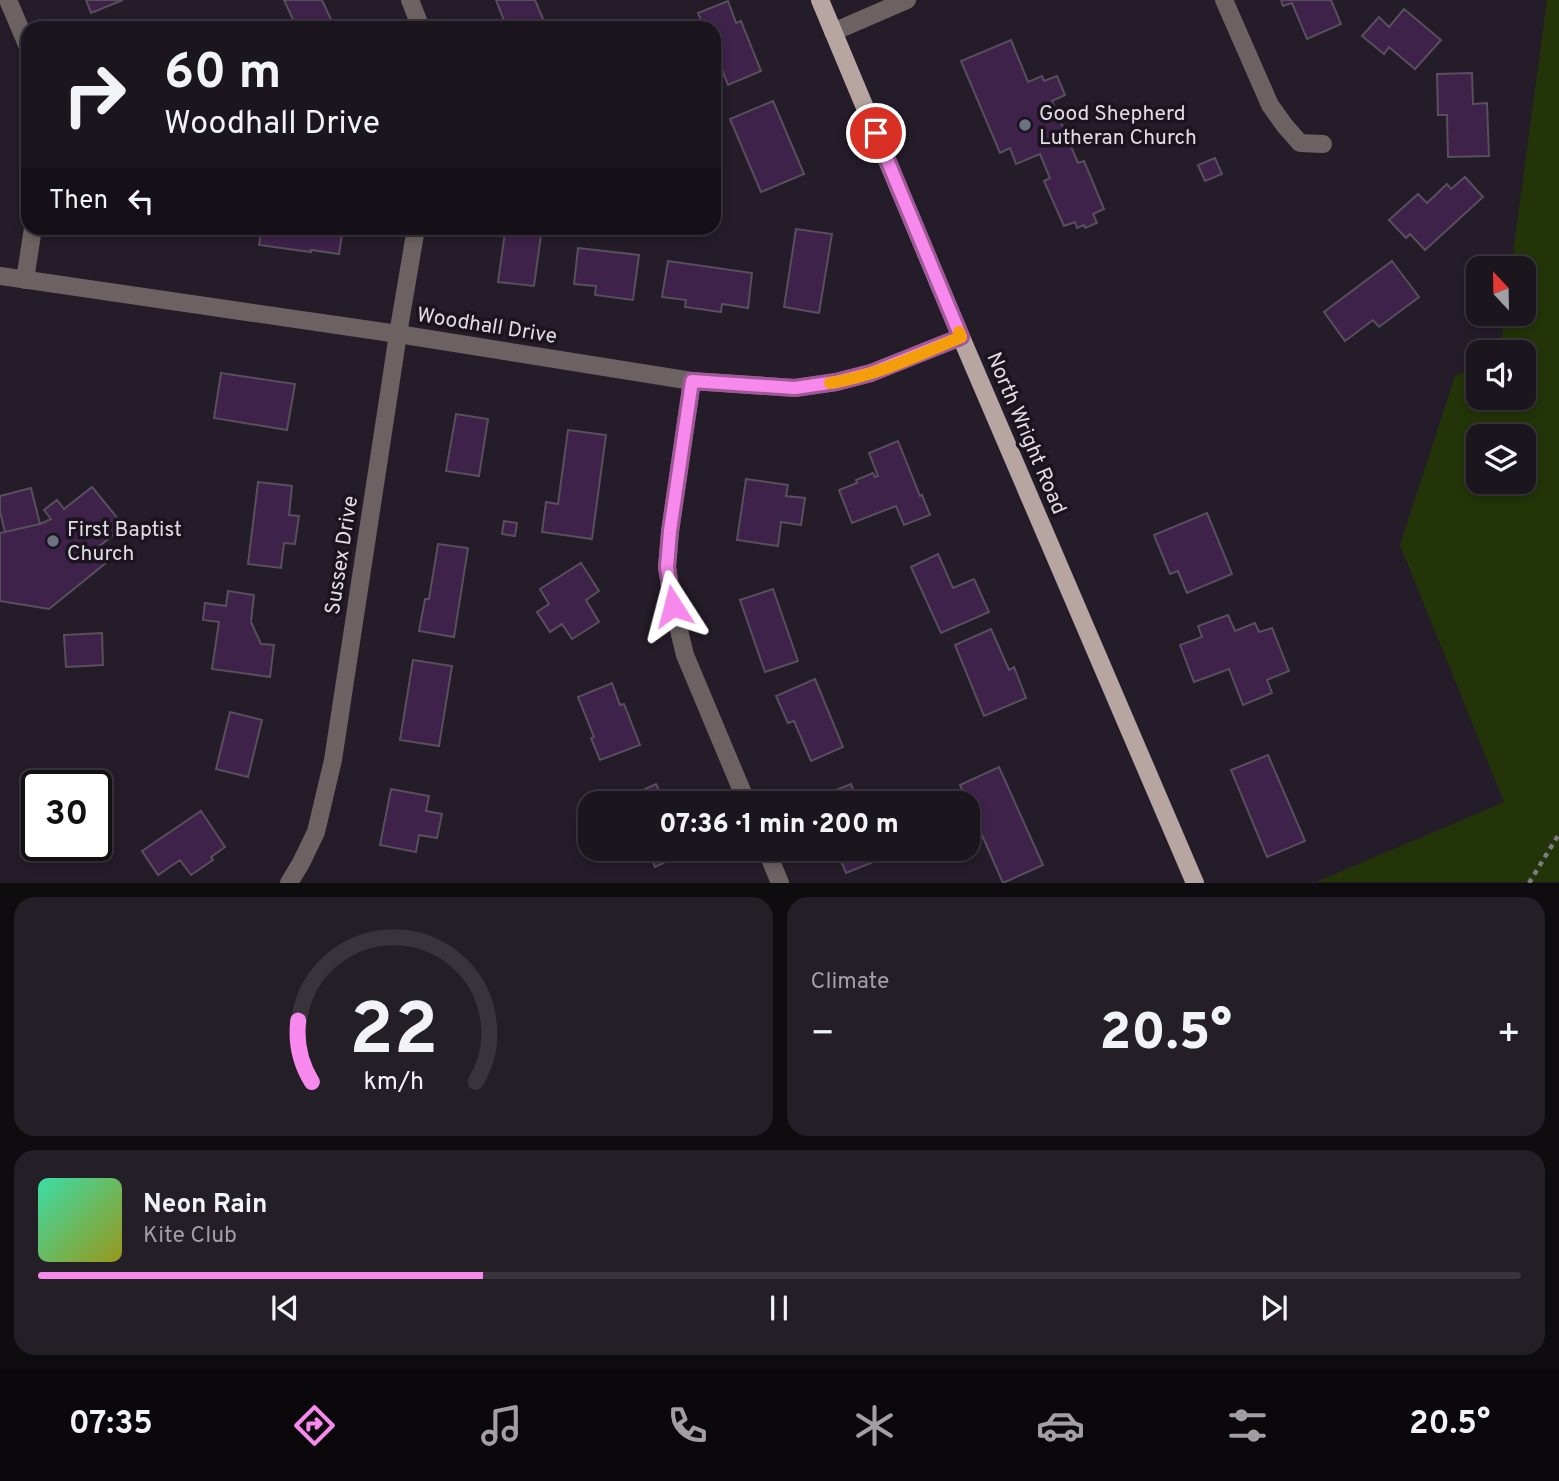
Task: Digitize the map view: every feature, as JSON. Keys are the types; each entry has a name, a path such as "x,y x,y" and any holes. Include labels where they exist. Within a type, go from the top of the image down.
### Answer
{"main road":[{"name":"North Wright Road","path":"820,0 1195,883"}],"street":[{"path":"8,0 21,31"},
{"path":"410,0 418,21"},
{"path":"833,32 907,0"},
{"path":"1224,0 1270,105 1285,127 1300,143 1323,144"},
{"path":"24,280 32,235"},
{"name":"Sussex Drive","path":"289,883 316,832 333,760 415,235"},
{"name":"Woodhall Drive","path":"0,276 398,334 692,381 795,388 871,373 961,337"},
{"path":"692,381 667,567 685,655 742,791"},
{"path":"771,861 780,883"}],"path":[{"path":"1529,883 1559,834"}],"green space":[{"path":"1547,0 1559,0 1559,882 1316,882 1504,802 1400,545 1455,376 1466,371 1466,410 1536,410 1536,340 1502,340 1503,326 1536,326 1536,256 1513,256"}],"building":[{"path":"86,0 123,0 91,13"},
{"path":"284,0 322,0 332,21 294,21"},
{"path":"496,0 535,0 544,21 504,21"},
{"path":"1281,0 1331,0 1341,24 1307,39 1292,3 1283,6"},
{"path":"728,1 736,23 741,21 761,71 728,85 721,67 721,21 701,21 698,13"},
{"path":"1404,9 1441,40 1415,69 1389,47 1384,54 1362,36 1379,17 1389,27"},
{"name":"Good Shepherd Lutheran Church","path":"1011,40 1028,82 1042,76 1044,81 1057,76 1065,95 1052,101 1078,163 1084,161 1104,209 1093,214 1097,223 1085,228 1084,225 1077,228 1075,222 1064,226 1044,181 1050,178 1040,154 1016,164 1010,148 1000,153 961,61"},
{"path":"1472,73 1473,104 1487,103 1489,156 1448,157 1447,115 1438,115 1437,74"},
{"path":"773,101 804,174 761,192 730,119"},
{"path":"1215,158 1222,174 1205,181 1198,165"},
{"path":"1465,177 1483,197 1425,250 1410,234 1406,238 1389,220 1418,194 1427,203 1447,184 1451,189"},
{"path":"796,229 832,234 819,313 784,307"},
{"path":"261,235 342,235 339,254 259,245"},
{"path":"505,235 541,235 534,286 498,282"},
{"path":"578,248 639,255 633,300 595,295 596,286 574,284"},
{"path":"668,261 752,273 748,308 722,304 721,312 685,307 686,300 662,297"},
{"path":"1392,261 1419,297 1379,327 1373,320 1345,341 1324,312"},
{"path":"221,373 295,384 287,430 214,418"},
{"path":"456,414 488,419 479,476 446,471"},
{"path":"568,430 606,435 592,539 542,532 546,502 558,504"},
{"path":"898,441 930,515 904,525 896,506 852,523 839,490 873,473 875,477 878,476 869,453"},
{"path":"746,479 788,485 786,496 805,498 801,525 781,522 778,546 737,540"},
{"path":"258,482 292,486 289,515 299,516 295,544 284,543 281,568 248,564"},
{"name":"First Baptist Church","path":"92,487 124,526 96,549 107,562 49,609 0,601 0,533 51,519 44,510 57,500 64,509"},
{"path":"31,488 40,524 5,532 0,512 0,496"},
{"path":"1207,513 1232,574 1187,593 1178,571 1170,574 1154,535"},
{"path":"504,521 517,523 515,536 502,534"},
{"path":"438,544 468,548 454,637 419,631 425,599 429,599"},
{"path":"938,554 953,588 974,579 989,612 941,633 911,567"},
{"path":"581,563 599,591 586,600 599,622 572,639 562,624 550,632 537,612 549,604 540,589"},
{"path":"773,589 798,661 765,672 740,600"},
{"path":"228,591 254,595 251,622 261,644 274,645 270,677 212,669 219,622 203,620 205,603 226,606"},
{"path":"1228,615 1235,631 1255,623 1259,632 1272,628 1289,671 1267,680 1272,693 1243,705 1229,669 1194,682 1180,645 1202,637 1198,626"},
{"path":"991,629 1009,670 1014,667 1026,698 984,716 955,645"},
{"path":"102,633 103,665 66,667 64,635"},
{"path":"413,660 452,666 439,746 400,740"},
{"path":"815,679 843,747 811,761 794,721 788,723 776,696"},
{"path":"612,683 620,705 624,704 640,745 600,760 578,697"},
{"path":"230,712 262,720 248,777 216,769"},
{"path":"1268,755 1305,841 1267,857 1231,770"},
{"path":"999,767 1043,865 1003,883 980,831 980,791 963,791 960,785"},
{"path":"656,784 659,791 640,791"},
{"path":"851,784 854,791 834,791"},
{"path":"391,789 429,796 426,811 442,814 437,838 419,835 416,852 380,845"},
{"path":"201,811 225,847 211,857 213,860 191,875 180,860 158,875 142,851"},
{"path":"652,861 668,861 655,867"},
{"path":"841,861 876,861 846,873"}],"slow traffic":[{"path":"830,383 871,373 921,354 961,337 959,332"}],"place":[{"name":"Good Shepherd Lutheran Church","path":"1025,125"},
{"name":"First Baptist Church","path":"53,541"}],"route":[{"path":"673,606 667,567 670,531 692,381 795,388 836,382 871,373 961,337 876,133"}]}
